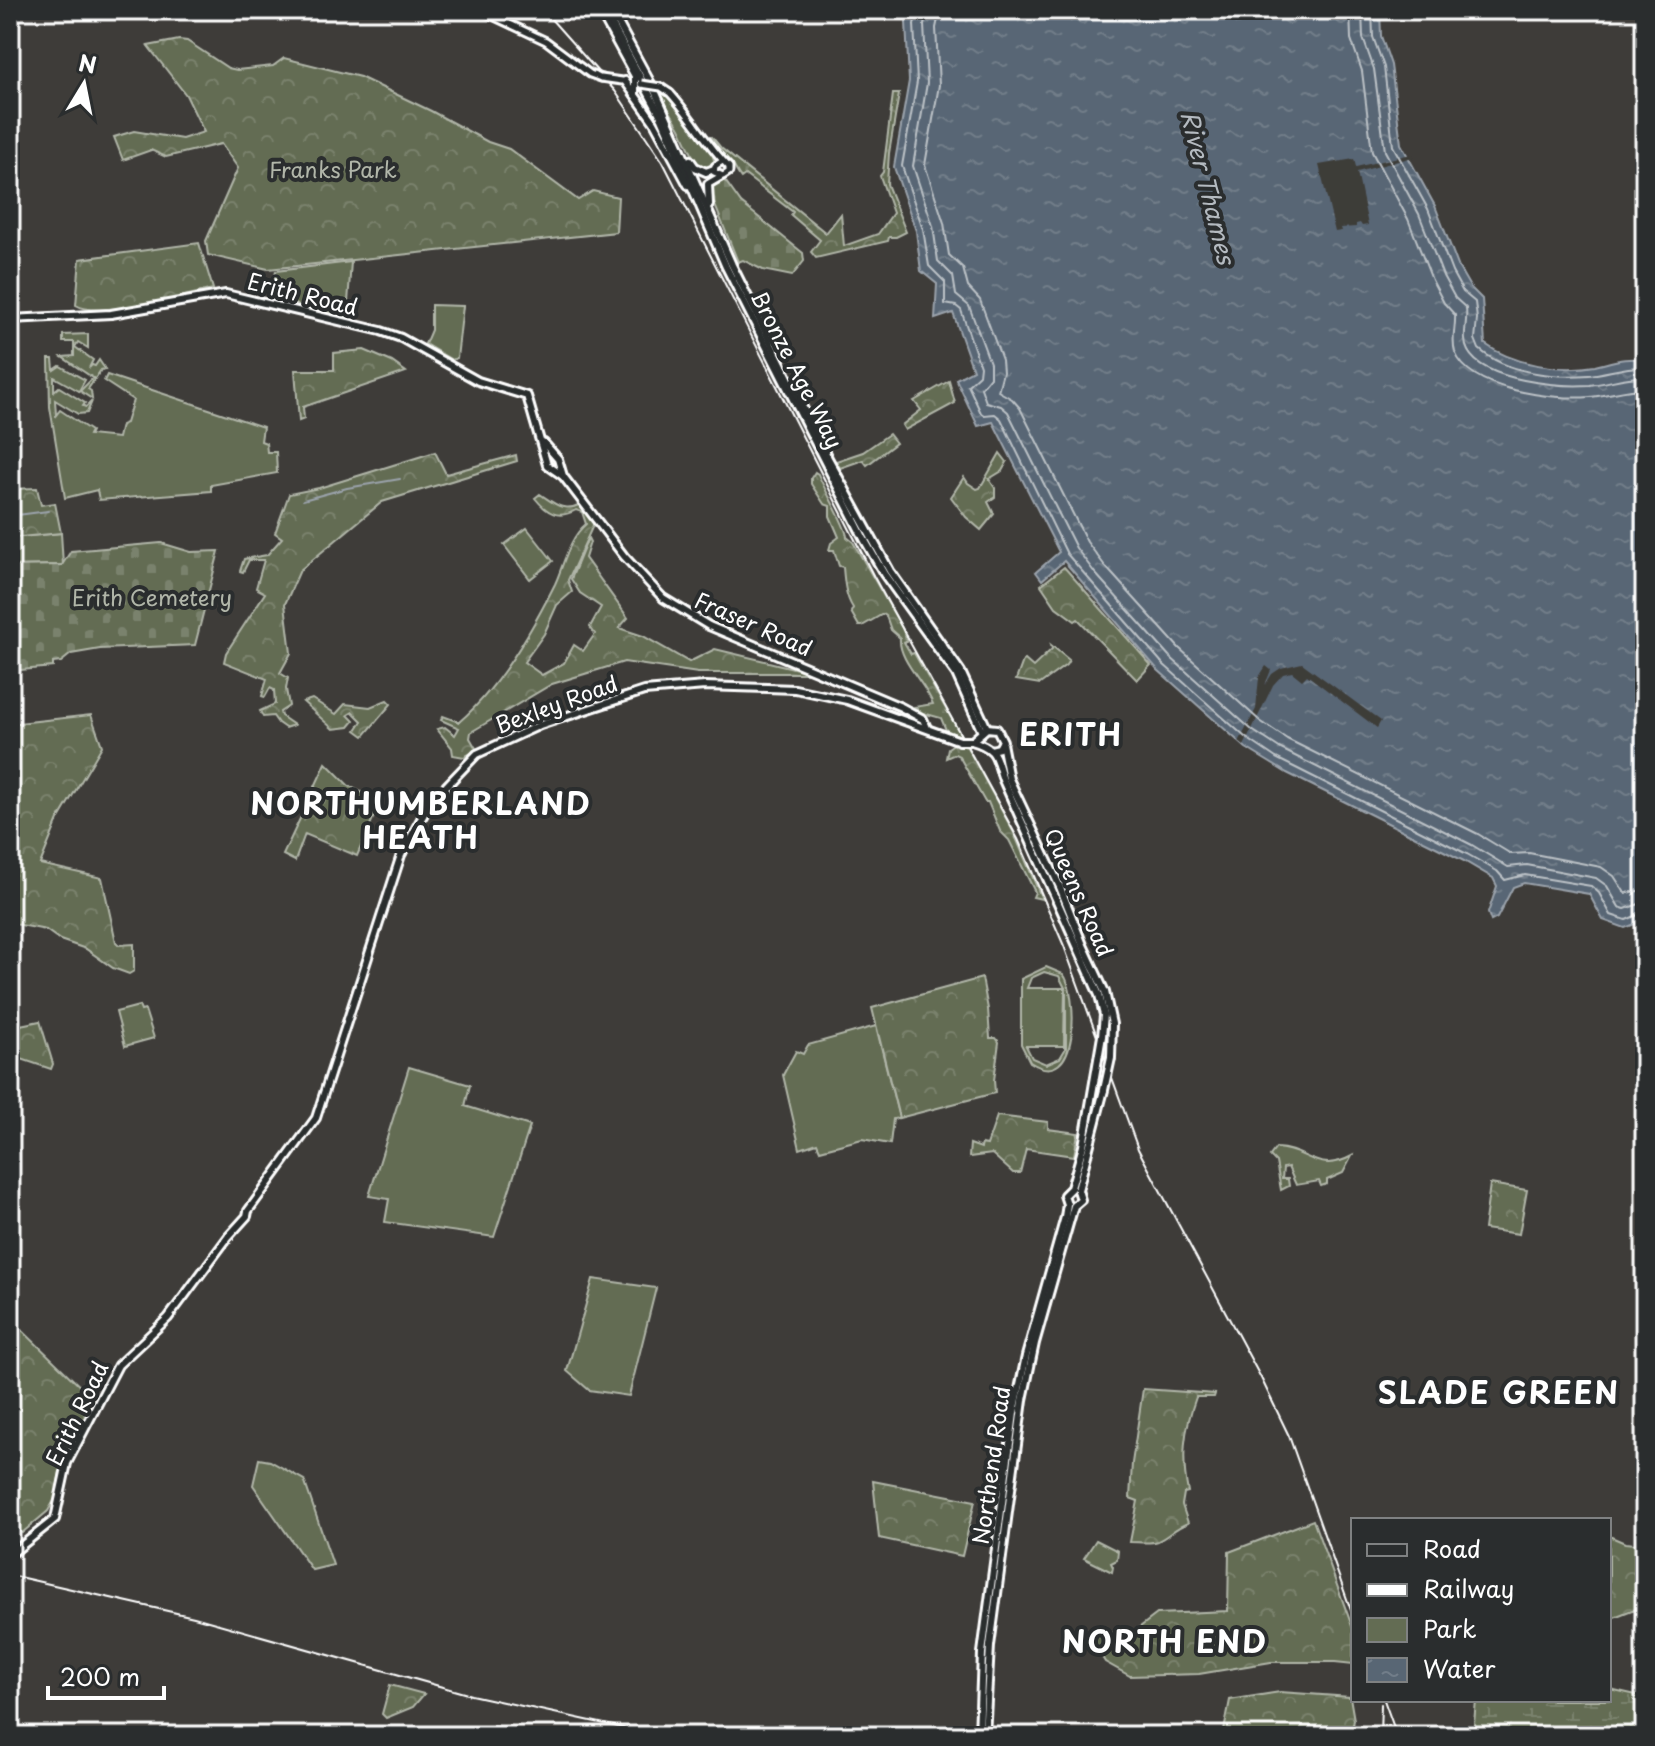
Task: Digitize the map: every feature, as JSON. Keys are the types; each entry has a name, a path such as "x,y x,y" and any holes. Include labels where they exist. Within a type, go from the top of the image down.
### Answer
{"main road":[{"path":"10,14 15,10"},
{"path":"480,10 546,41 590,74 661,87 670,93 698,126 721,162 727,163 729,169 726,175 712,180 707,189 714,224"},
{"path":"601,10 639,83 635,95"},
{"name":"Bronze Age Way","path":"601,10 650,94 726,267 827,461 890,571 958,673 983,735"},
{"name":"Bronze Age Way","path":"611,10 682,147 714,224 827,461"},
{"path":"623,81 632,71"},
{"path":"623,81 654,122 697,198"},
{"path":"682,147 695,167 706,172 721,162"},
{"path":"714,169 720,177"},
{"name":"Erith Road","path":"10,319 125,312 232,294 390,334 478,381 525,395"},
{"name":"Fraser Road","path":"525,395 550,457 558,459 555,465 624,556 663,598 709,626 901,707 923,719 927,728"},
{"name":"Bexley Road","path":"247,1216 316,1118 401,855 430,803 477,754 512,736 585,709 644,691 671,688 756,686 795,689 847,700 960,741 972,741 983,735"},
{"path":"994,727 1001,732 1002,743 991,750 983,735 994,727"},
{"name":"Queens Road","path":"1002,743 1009,779 1105,992 1112,1024 1111,1058 1104,1090 1074,1189"},
{"name":"Queens Road","path":"991,750 999,761 1003,780 1099,995 1104,1015 1074,1189"},
{"name":"Northend Road","path":"979,1736 982,1656 1015,1407 1071,1205 1081,1200 1074,1189 1064,1195 1071,1205 1023,1400 990,1646 985,1736"},
{"name":"Erith Road","path":"10,1555 55,1519 67,1463 118,1365 168,1318 228,1236 247,1216"}],"green space":[{"name":"Franks Park","path":"187,41 228,68 237,70 273,66 284,58 360,77 488,142 509,149 578,200 593,191 618,197 616,232 268,269 208,255 206,241 238,168 221,144 166,157 151,150 123,160 114,137 134,131 182,139 204,132 186,95 148,46"},
{"path":"657,90 669,96 712,154 715,163 711,169 697,165 680,128"},
{"path":"893,94 899,94 887,184 906,232 889,237 888,241 816,258 811,252 820,240 791,215 793,212 745,175 741,178 709,138 712,137 721,148 826,233 841,214 844,246 878,234 893,213 880,176"},
{"path":"721,179 741,203 803,253 804,261 792,276 763,270 743,260 738,262 710,193 712,183"},
{"path":"199,243 213,289 122,308 87,309 76,305 80,259"},
{"path":"351,262 347,316 271,299 276,271"},
{"path":"431,305 463,306 457,358 452,360 425,344 431,330"},
{"path":"88,334 88,348 78,342 75,347 93,360 89,368 99,360 105,369 101,370 88,389 92,399 80,391 93,378 62,357 74,356 74,342 63,342 63,335"},
{"path":"364,350 406,372 303,407 304,419 299,421 295,370 334,370 334,353"},
{"path":"49,359 53,359 54,370 60,366 85,380 79,391 54,377 54,391 59,387 85,403 83,406 86,407 92,401 87,413 78,414 55,400 56,415 60,410 91,431 89,435 118,438 133,400 104,381 107,375 263,427 261,441 266,443 267,452 276,452 277,473 211,485 211,491 99,500 97,490 65,498 50,407"},
{"path":"949,381 955,403 905,430 902,425 921,410 914,401"},
{"path":"889,434 896,443 867,465 863,460 840,468 836,461 863,452"},
{"path":"435,452 446,474 516,455 517,461 382,502 300,570 285,604 291,653 280,673 288,678 289,706 280,712 281,716 294,725 285,728 273,716 263,717 260,711 275,704 274,690 270,688 265,697 262,696 267,679 224,662 226,653 265,593 256,588 264,560 249,560 243,572 240,571 244,559 267,555 282,538 275,533 289,494 319,488"},
{"path":"1000,453 1007,462 1002,471 989,479 995,488 995,497 988,502 994,514 981,530 951,497 964,477 968,483 980,488"},
{"path":"815,472 847,537 853,542 902,628 907,641 904,642 911,654 914,653 962,737 946,730 941,718 914,707 933,704 907,663 900,638 891,630 886,616 883,614 859,626 851,612 853,608 843,567 839,566 834,550 829,550 831,543 839,537 830,516 830,506 824,504 811,484"},
{"path":"37,488 41,505 55,503 61,533 10,538 10,489"},
{"path":"540,494 564,507 581,504 595,521 568,580 572,592 557,605 544,634 524,662 542,675 564,663 574,645 583,651 595,634 590,627 601,607 580,593 571,579 588,538 590,542 585,558 628,618 619,628 643,636 689,662 715,649 814,673 698,673 624,662 552,684 471,732 470,738 477,750 464,757 453,755 452,748 437,729 445,727 455,735 459,728 441,720 443,716 459,722 500,676 536,620 571,544 586,524 582,512 576,510 558,515 548,511 535,498"},
{"path":"527,528 553,561 530,579 504,545"},
{"path":"61,533 63,565 10,566 10,538"},
{"name":"Erith Cemetery","path":"161,543 191,552 219,551 195,645 100,649 71,654 61,662 53,663 53,667 10,671 10,566 62,565 71,551"},
{"path":"1064,567 1151,665 1137,680 1078,619 1075,621 1056,607 1041,585"},
{"path":"1051,645 1069,660 1066,665 1040,684 1016,680 1023,661 1033,667 1052,649"},
{"path":"312,699 336,714 345,704 370,707 387,700 391,704 364,736 356,730 362,721 353,712 348,715 354,721 349,727 333,729 303,702"},
{"path":"91,715 102,746 58,820 40,864 102,878 116,942 119,945 134,944 134,971 129,974 46,930 10,923 10,724"},
{"path":"955,743 967,747 1014,833 1042,899 1033,897 1035,892 1009,840 1000,831 988,802 985,802 959,756 955,754 946,758 948,748"},
{"path":"326,763 349,786 380,802 357,856 305,834 295,861 283,855"},
{"path":"1046,967 1063,974 1068,984 1073,1018 1071,1037 1067,1053 1059,1065 1047,1068 1030,1062 1021,1044 1021,979","holes":["1044,972 1059,976 1065,988 1027,988 1031,978","1066,990 1066,1048 1060,1058 1046,1064 1032,1058 1026,1046 1064,1046"]},
{"path":"982,978 990,1038 996,1038 999,1042 995,1093 899,1118 872,1008"},
{"path":"139,1006 141,1011 145,1010 154,1038 125,1046 116,1012"},
{"path":"40,1021 53,1064 51,1069 21,1059 10,1047 10,1027"},
{"path":"876,1026 899,1118 893,1119 890,1144 862,1139 820,1150 817,1143 800,1149 783,1075 796,1051 803,1054 808,1045"},
{"path":"409,1067 470,1085 465,1106 530,1126 494,1237 385,1222 389,1199 369,1196"},
{"path":"997,1116 1048,1122 1048,1129 1078,1133 1074,1156 1026,1149 1020,1173 1013,1173 992,1154 969,1157 970,1144 981,1148 982,1144 987,1145"},
{"path":"1276,1148 1330,1163 1352,1156 1343,1173 1321,1186 1319,1181 1296,1185 1288,1167 1283,1168 1282,1179 1288,1179 1289,1186 1281,1190 1276,1162 1270,1156"},
{"path":"1490,1184 1527,1190 1519,1234 1484,1229"},
{"path":"593,1279 656,1288 629,1396 589,1390 567,1371"},
{"path":"10,1323 22,1330 93,1399 61,1466 55,1499 48,1511 22,1533 17,1529 10,1533"},
{"path":"1143,1389 1215,1394 1214,1397 1196,1397 1189,1421 1184,1455 1188,1492 1184,1493 1182,1505 1188,1523 1158,1541 1148,1543 1130,1542 1138,1501 1130,1498 1132,1463"},
{"path":"259,1459 270,1461 304,1480 333,1565 312,1570 253,1485"},
{"path":"873,1481 975,1501 962,1556 879,1538"},
{"path":"1313,1520 1351,1624 1351,1664 1271,1662 1199,1674 1130,1676 1105,1662 1091,1639 1094,1635 1136,1630 1157,1614 1228,1611 1229,1552"},
{"path":"1611,1537 1625,1543 1645,1545 1645,1610 1632,1610 1611,1618"},
{"path":"1096,1540 1118,1551 1117,1560 1111,1563 1112,1572 1084,1558"},
{"path":"390,1685 424,1694 413,1707 386,1718 382,1714"},
{"path":"1611,1689 1645,1697 1645,1736 1473,1736 1476,1702 1611,1702"},
{"path":"1280,1692 1350,1697 1354,1720 1351,1736 1223,1736 1230,1700"}],"water":[{"name":"River Thames","path":"911,10 1380,10 1381,36 1391,65 1401,144 1435,206 1459,268 1470,287 1482,299 1485,344 1524,362 1553,367 1582,368 1626,359 1645,360 1645,920 1625,928 1603,920 1589,894 1524,883 1513,887 1497,918 1491,921 1488,913 1497,886 1493,878 1287,773 1246,748 1158,670 1064,561 1042,580 1036,572 1059,552 993,422 978,426 956,379 973,370 953,313 935,319 937,284 921,271 916,231 894,167 909,81 906,22"}],"pier":[{"path":"1411,154 1413,157 1357,172 1368,225 1362,226 1360,223 1356,227 1340,228 1341,231 1335,232 1319,165 1354,159 1356,167"},
{"path":"1302,663 1381,721 1377,728 1307,675 1302,680 1292,672 1283,674 1273,685 1244,746 1239,742 1256,709 1259,677 1266,666 1271,670 1265,685 1272,674 1281,668"}],"waterway":[{"path":"303,500 347,488 400,479"},
{"path":"10,516 48,511"}],"railway":[{"path":"543,10 615,91 663,162 874,577 1018,839 1064,946 1138,1149 1289,1436 1351,1610"},
{"path":"10,1575 194,1617 471,1695 660,1736"},
{"path":"1385,1702 1397,1736"},
{"path":"1380,1736 1381,1704"}],"district":[{"name":"ERITH","path":"1071,733"},
{"name":"NORTHUMBERLAND HEATH","path":"421,819"},
{"name":"SLADE GREEN","path":"1499,1391"},
{"name":"NORTH END","path":"1165,1640"}]}
